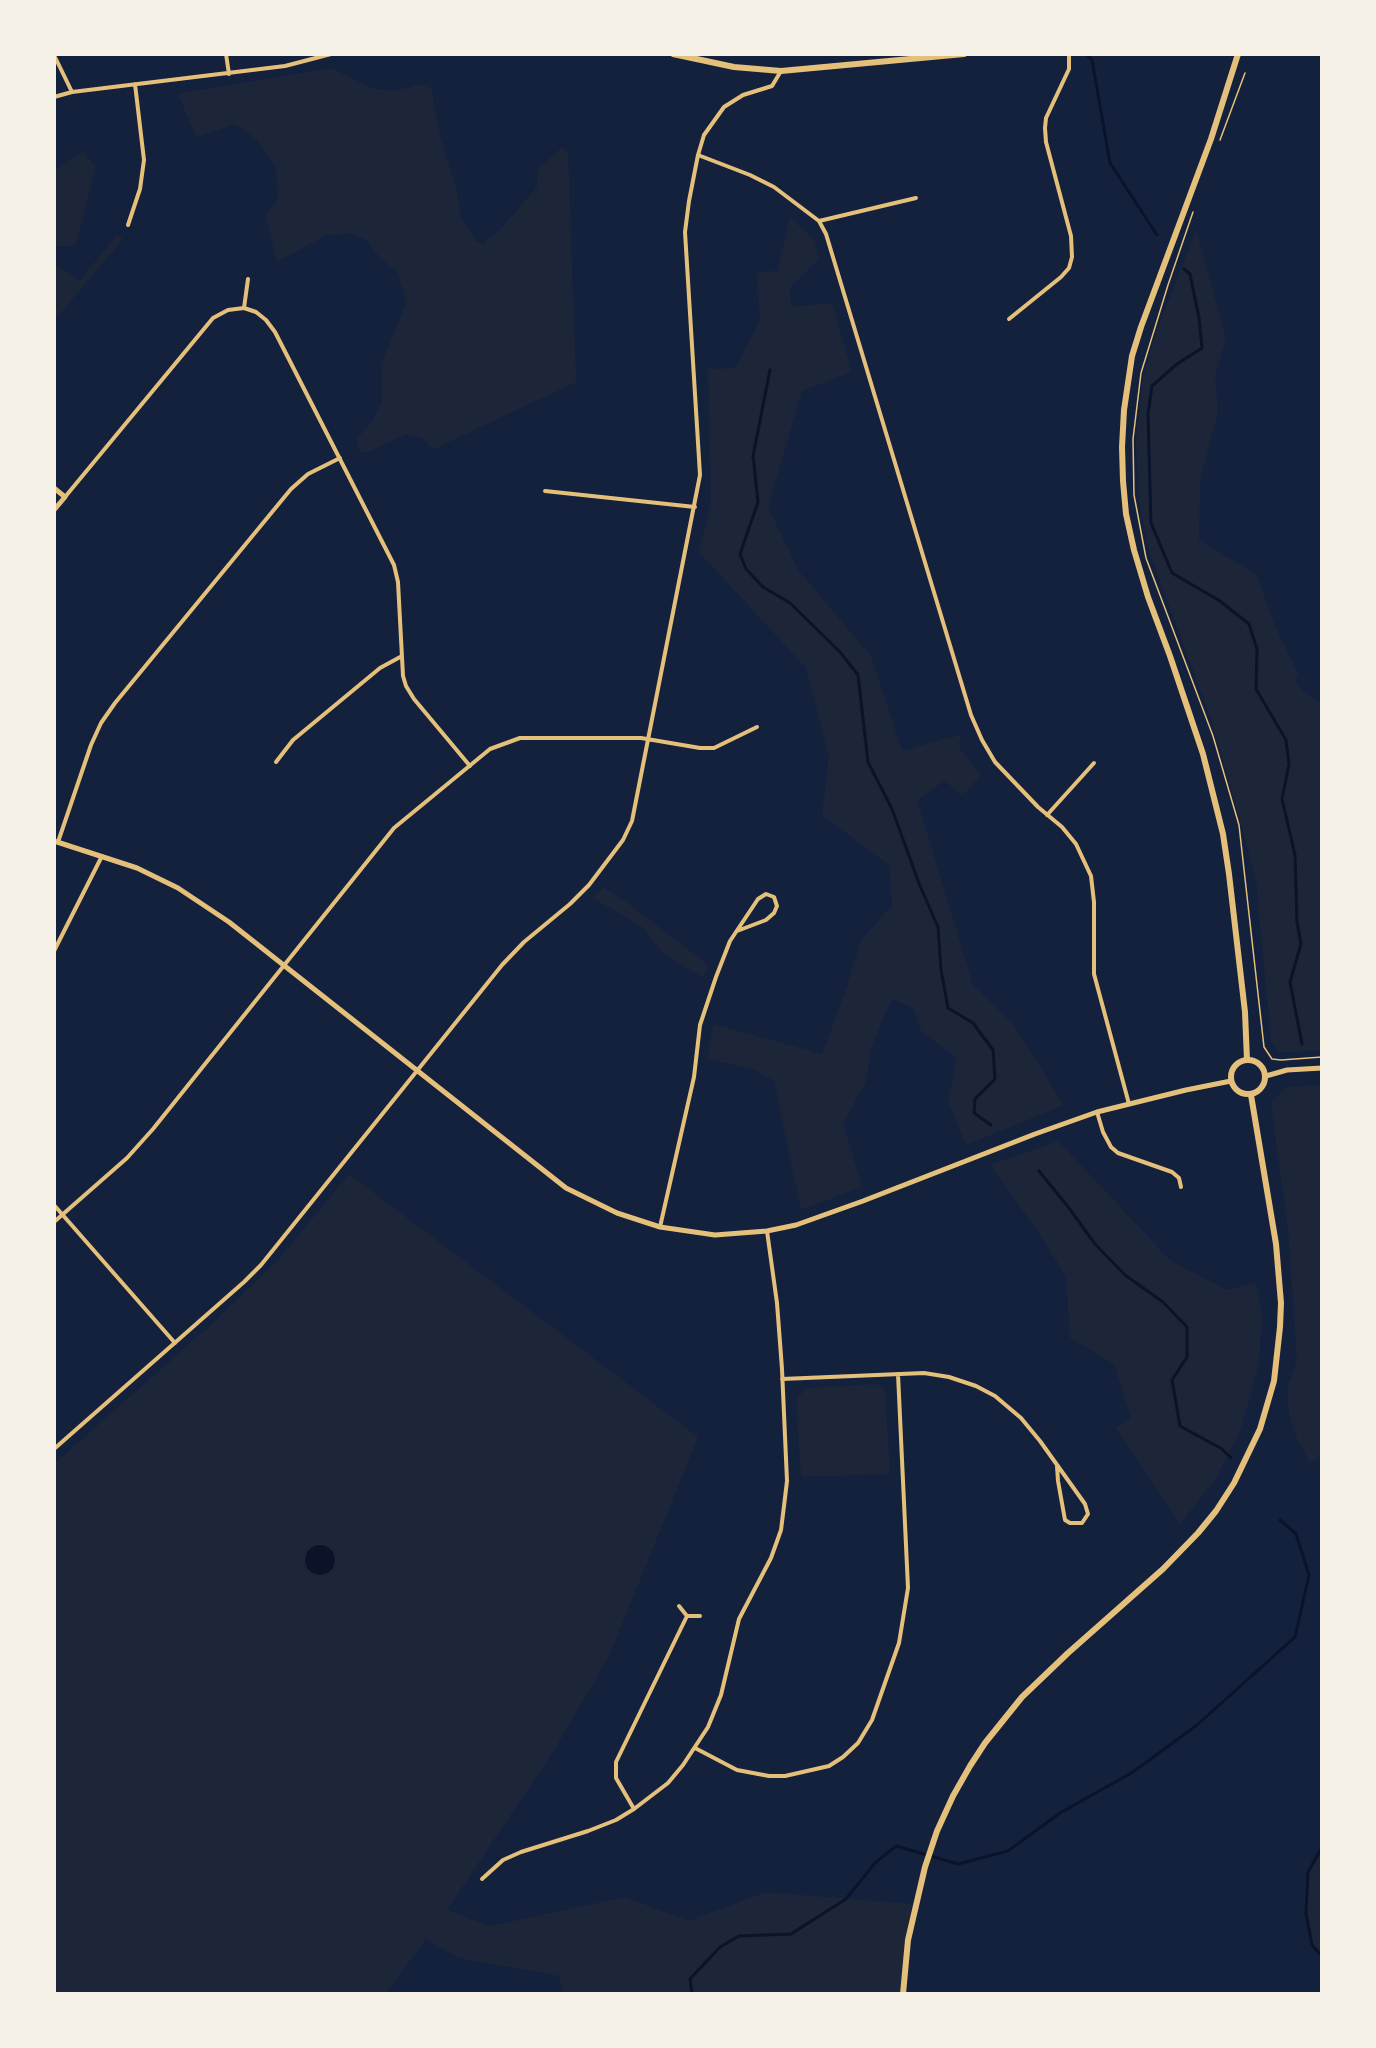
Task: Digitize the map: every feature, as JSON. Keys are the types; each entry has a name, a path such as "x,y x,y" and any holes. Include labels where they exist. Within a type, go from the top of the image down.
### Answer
{"main road":[{"path":"674,54 734,67 781,71 964,54"},
{"path":"1238,54 1211,139 1132,356 1124,410 1122,481 1134,550 1203,754 1222,834 1229,874 1245,1012 1247,1060"},
{"path":"1247,1060 1259,1064 1266,1076 1262,1088 1251,1095 1240,1093 1231,1081 1236,1065 1247,1060"},
{"path":"903,1994 908,1940 925,1867 937,1831 970,1766 1022,1697 1163,1569 1198,1533 1234,1483 1260,1429 1274,1381 1281,1303 1276,1244 1251,1095"}],"street":[{"path":"226,54 229,74"},
{"path":"54,97 72,92 285,66 331,54"},
{"path":"1009,319 1060,277 1069,268 1072,257 1071,236 1046,142 1045,128 1046,118 1069,69 1069,54"},
{"path":"54,55 72,92"},
{"path":"54,1449 244,1282 274,1250 502,965 524,942 570,904 623,840 632,821 700,475 685,232 698,155 704,135 724,107 742,95 772,86 781,71"},
{"path":"128,225 140,189 144,160 135,84"},
{"path":"698,155 762,180 819,222 826,234 971,715 995,762 1047,815 1062,827 1076,844 1091,876 1094,902 1094,974 1129,1104"},
{"path":"819,222 916,198"},
{"path":"244,308 248,279"},
{"path":"54,510 213,318 228,310 244,308 261,316 274,332 396,572 403,676 414,699 470,765"},
{"path":"340,458 308,474 291,489 115,704 101,723 91,745 56,842 158,876 178,888 229,922 285,965 566,1188 617,1213 660,1227 714,1235 767,1231 796,1225 1035,1134 1097,1113 1231,1081"},
{"path":"54,488 65,497"},
{"path":"545,491 695,507"},
{"path":"276,762 293,740 380,668 402,656"},
{"path":"54,1222 127,1158 153,1129 394,828 490,749 519,738 648,738 700,748 714,748 757,728"},
{"path":"1047,815 1094,763"},
{"path":"54,951 102,856"},
{"path":"660,1227 694,1077 700,1026 730,941 759,899 766,894 774,897 777,906 774,913 766,920 737,931"},
{"path":"1266,1076 1287,1070 1322,1068"},
{"path":"1097,1113 1111,1147 1118,1153 1172,1172 1179,1178 1181,1187"},
{"path":"54,1204 175,1343"},
{"path":"482,1879 503,1860 520,1852 588,1831 616,1820 634,1809 668,1783 708,1727 721,1695 739,1619 771,1558 781,1530 787,1480 777,1303 767,1231"},
{"path":"782,1380 924,1373 949,1377 976,1386 995,1396 1021,1418 1057,1466 1085,1504 1088,1514 1082,1523 1070,1523 1065,1520 1057,1466"},
{"path":"695,1748 737,1770 768,1776 784,1776 829,1766 858,1743 872,1720 899,1643 908,1588 898,1374"},
{"path":"679,1606 687,1616"},
{"path":"634,1809 616,1778 615,1762 687,1616"},
{"path":"687,1616 700,1616"}],"path":[{"path":"1220,140 1245,73"},
{"path":"1195,207 1141,373 1133,439 1134,495 1146,558 1213,736 1239,825 1264,1047 1272,1059 1322,1057"}],"shaded area":[{"path":"331,68 369,87 390,91 418,84 431,88 440,135 457,192 462,220 476,241 483,244 503,226 537,187 538,170 562,147 568,152 576,382 434,449 422,438 406,434 371,451 362,453 358,449 358,437 372,422 382,401 382,362 406,304 397,272 380,258 366,240 350,233 325,236 277,262 266,216 278,199 276,168 257,140 235,124 196,137 178,94"},
{"path":"83,152 96,167 75,246 54,246 54,171"},
{"path":"790,217 814,240 819,259 790,288 791,307 832,303 852,372 802,391 768,507 799,571 871,656 902,751 962,734 960,749 981,775 963,795 944,781 917,800 973,985 1014,1025 1064,1105 966,1145 948,1101 957,1058 921,1031 914,1009 893,999 871,1049 866,1081 843,1124 862,1187 801,1210 774,1081 753,1069 708,1059 713,1024 822,1054 862,938 892,906 889,865 822,815 829,757 806,668 699,552 711,501 708,369 735,368 760,320 757,272 777,271"},
{"path":"1196,230 1226,338 1215,376 1218,412 1200,480 1199,540 1257,575 1275,626 1298,673 1295,682 1306,694 1322,704 1322,1051 1279,1052 1271,1040 1256,880 1211,719 1150,554 1139,503 1136,439 1143,376 1157,330"},
{"path":"117,235 123,239 54,321 54,264 80,280"},
{"path":"603,887 629,904 708,965 703,978 662,952 642,927 593,898"},
{"path":"1322,1085 1322,1455 1310,1463 1297,1439 1289,1413 1287,1388 1297,1360 1288,1230 1271,1103 1287,1087"},
{"path":"1058,1141 1171,1261 1228,1290 1256,1282 1262,1315 1259,1363 1241,1429 1216,1478 1180,1524 1116,1428 1131,1418 1114,1364 1070,1338 1066,1276 990,1165"},
{"path":"349,1174 698,1437 610,1654 556,1747 447,1910 490,1926 625,1897 689,1921 765,1892 912,1904 904,1955 903,1994 564,1994 559,1976 458,1958 426,1939 385,1994 54,1994 54,1464 214,1322 278,1260"},
{"path":"877,1384 885,1389 890,1474 801,1477 796,1399 807,1388"},
{"path":"320,1545 331,1549 335,1560 331,1571 320,1575 309,1571 305,1560 309,1549"},
{"path":"1322,1847 1322,1956 1312,1945 1306,1913 1308,1872"}],"waterway":[{"path":"1086,54 1092,60 1110,163 1157,235"},
{"path":"1184,269 1190,274 1199,318 1202,348 1177,364 1152,386 1148,414 1151,523 1172,573 1220,601 1249,624 1257,649 1256,689 1286,740 1289,764 1282,799 1295,855 1297,922 1301,944 1290,982 1302,1044"},
{"path":"770,370 753,456 758,502 740,554 746,569 763,587 790,603 840,652 858,675 868,762 892,809 920,886 938,927 941,970 948,1008 973,1023 993,1050 995,1079 975,1099 974,1113 991,1125"},
{"path":"1039,1171 1095,1244 1125,1275 1163,1302 1187,1327 1187,1357 1172,1380 1180,1426 1222,1449 1231,1458"},
{"path":"692,1994 690,1979 720,1947 739,1936 791,1934 846,1899 875,1863 896,1846 958,1864 1008,1851 1060,1813 1133,1772 1197,1725 1295,1637 1309,1575 1296,1534 1280,1520"},
{"path":"1322,1847 1308,1872 1306,1913 1312,1945 1322,1956"}]}
